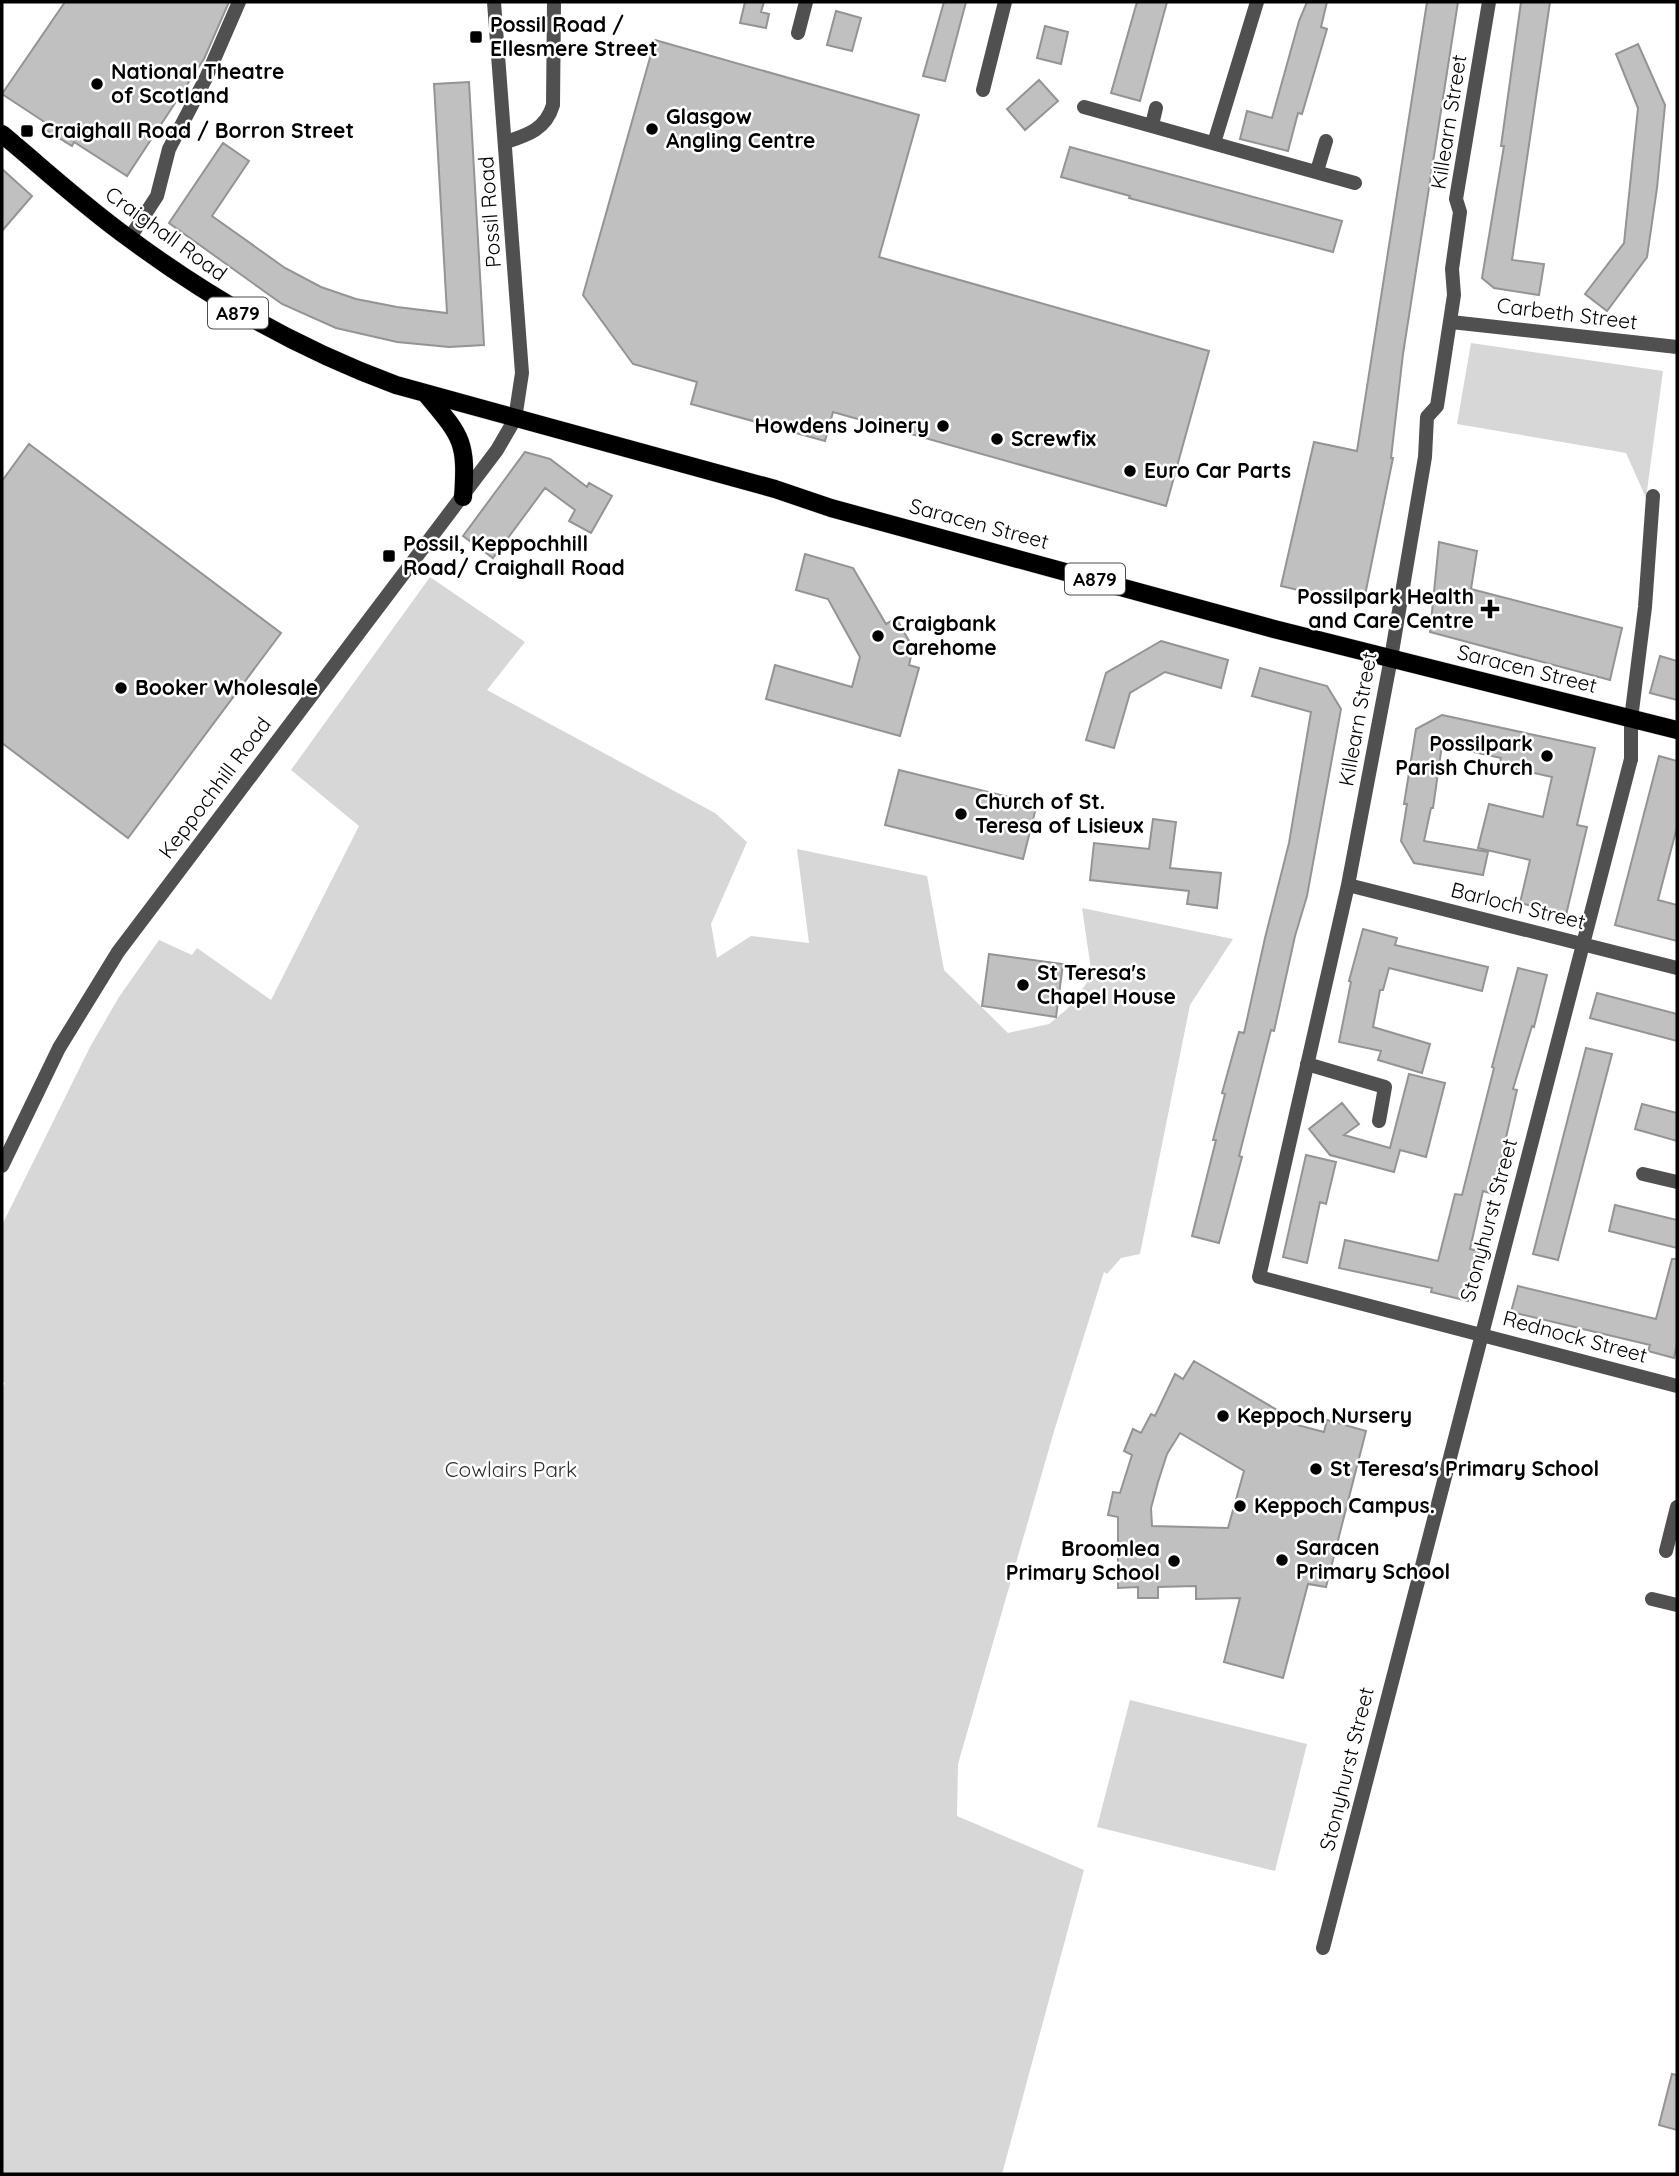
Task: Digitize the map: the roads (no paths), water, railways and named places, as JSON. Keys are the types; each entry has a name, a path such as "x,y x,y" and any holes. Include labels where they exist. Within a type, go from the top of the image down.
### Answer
{"main road":[{"name":"Craighall Road","path":"2,134 129,239 238,313 370,376 515,419"},
{"path":"426,394 461,442 465,464 463,497"},
{"name":"Saracen Street","path":"515,419 775,489 831,508 1391,658 1677,730"}],"street":[{"path":"129,239 157,196 169,149 206,78 239,2"},
{"name":"Possil Road","path":"494,2 522,373 515,419"},
{"path":"506,142 536,131 551,114 554,105 554,2"},
{"path":"798,33 806,2"},
{"path":"983,90 1005,2"},
{"path":"1214,143 1257,2"},
{"name":"Killearn Street","path":"1259,1276 1348,885 1391,658 1425,457 1427,417 1437,406 1454,295 1452,269 1460,212 1456,199 1489,2"},
{"path":"1084,107 1355,183"},
{"path":"1152,125 1156,108"},
{"path":"1317,171 1326,141"},
{"name":"Carbeth Street","path":"1451,322 1677,347"},
{"name":"Keppochhill Road","path":"2,1166 59,1048 118,952 401,574 463,497 497,450 515,419"},
{"name":"Stonyhurst Street","path":"1323,1948 1631,759 1631,719 1645,607 1653,496"},
{"name":"Barloch Street","path":"1348,885 1677,968"},
{"path":"1307,1064 1385,1087 1379,1121"},
{"path":"1643,1174 1677,1182"},
{"name":"Rednock Street","path":"1259,1276 1677,1386"},
{"path":"1666,1551 1677,1507"},
{"path":"1653,1599 1677,1605"}],"place":[{"name":"Possil Road / Ellesmere Street","path":"476,37"},
{"name":"National Theatre of Scotland","path":"97,84"},
{"name":"Glasgow Angling Centre","path":"652,129"},
{"name":"Craighall Road / Borron Street","path":"27,131"},
{"name":"Howdens Joinery","path":"943,426"},
{"name":"Screwfix","path":"997,439"},
{"name":"Euro Car Parts","path":"1130,471"},
{"name":"Possil, Keppochhill Road/ Craighall Road","path":"389,556"},
{"name":"Possilpark Health and Care Centre","path":"1490,609"},
{"name":"Craigbank Carehome","path":"878,636"},
{"name":"Booker Wholesale","path":"121,688"},
{"name":"Possilpark Parish Church","path":"1547,756"},
{"name":"Church of St. Teresa of Lisieux","path":"961,814"},
{"name":"St Teresa's Chapel House","path":"1023,985"},
{"name":"Keppoch Nursery","path":"1223,1416"},
{"name":"St Teresa's Primary School","path":"1316,1469"},
{"name":"Keppoch Campus.","path":"1240,1506"},
{"name":"Saracen Primary School","path":"1282,1560"},
{"name":"Broomlea Primary School","path":"1174,1561"}],"park label":[{"name":"Cowlairs Park","path":"511,1470"}]}
